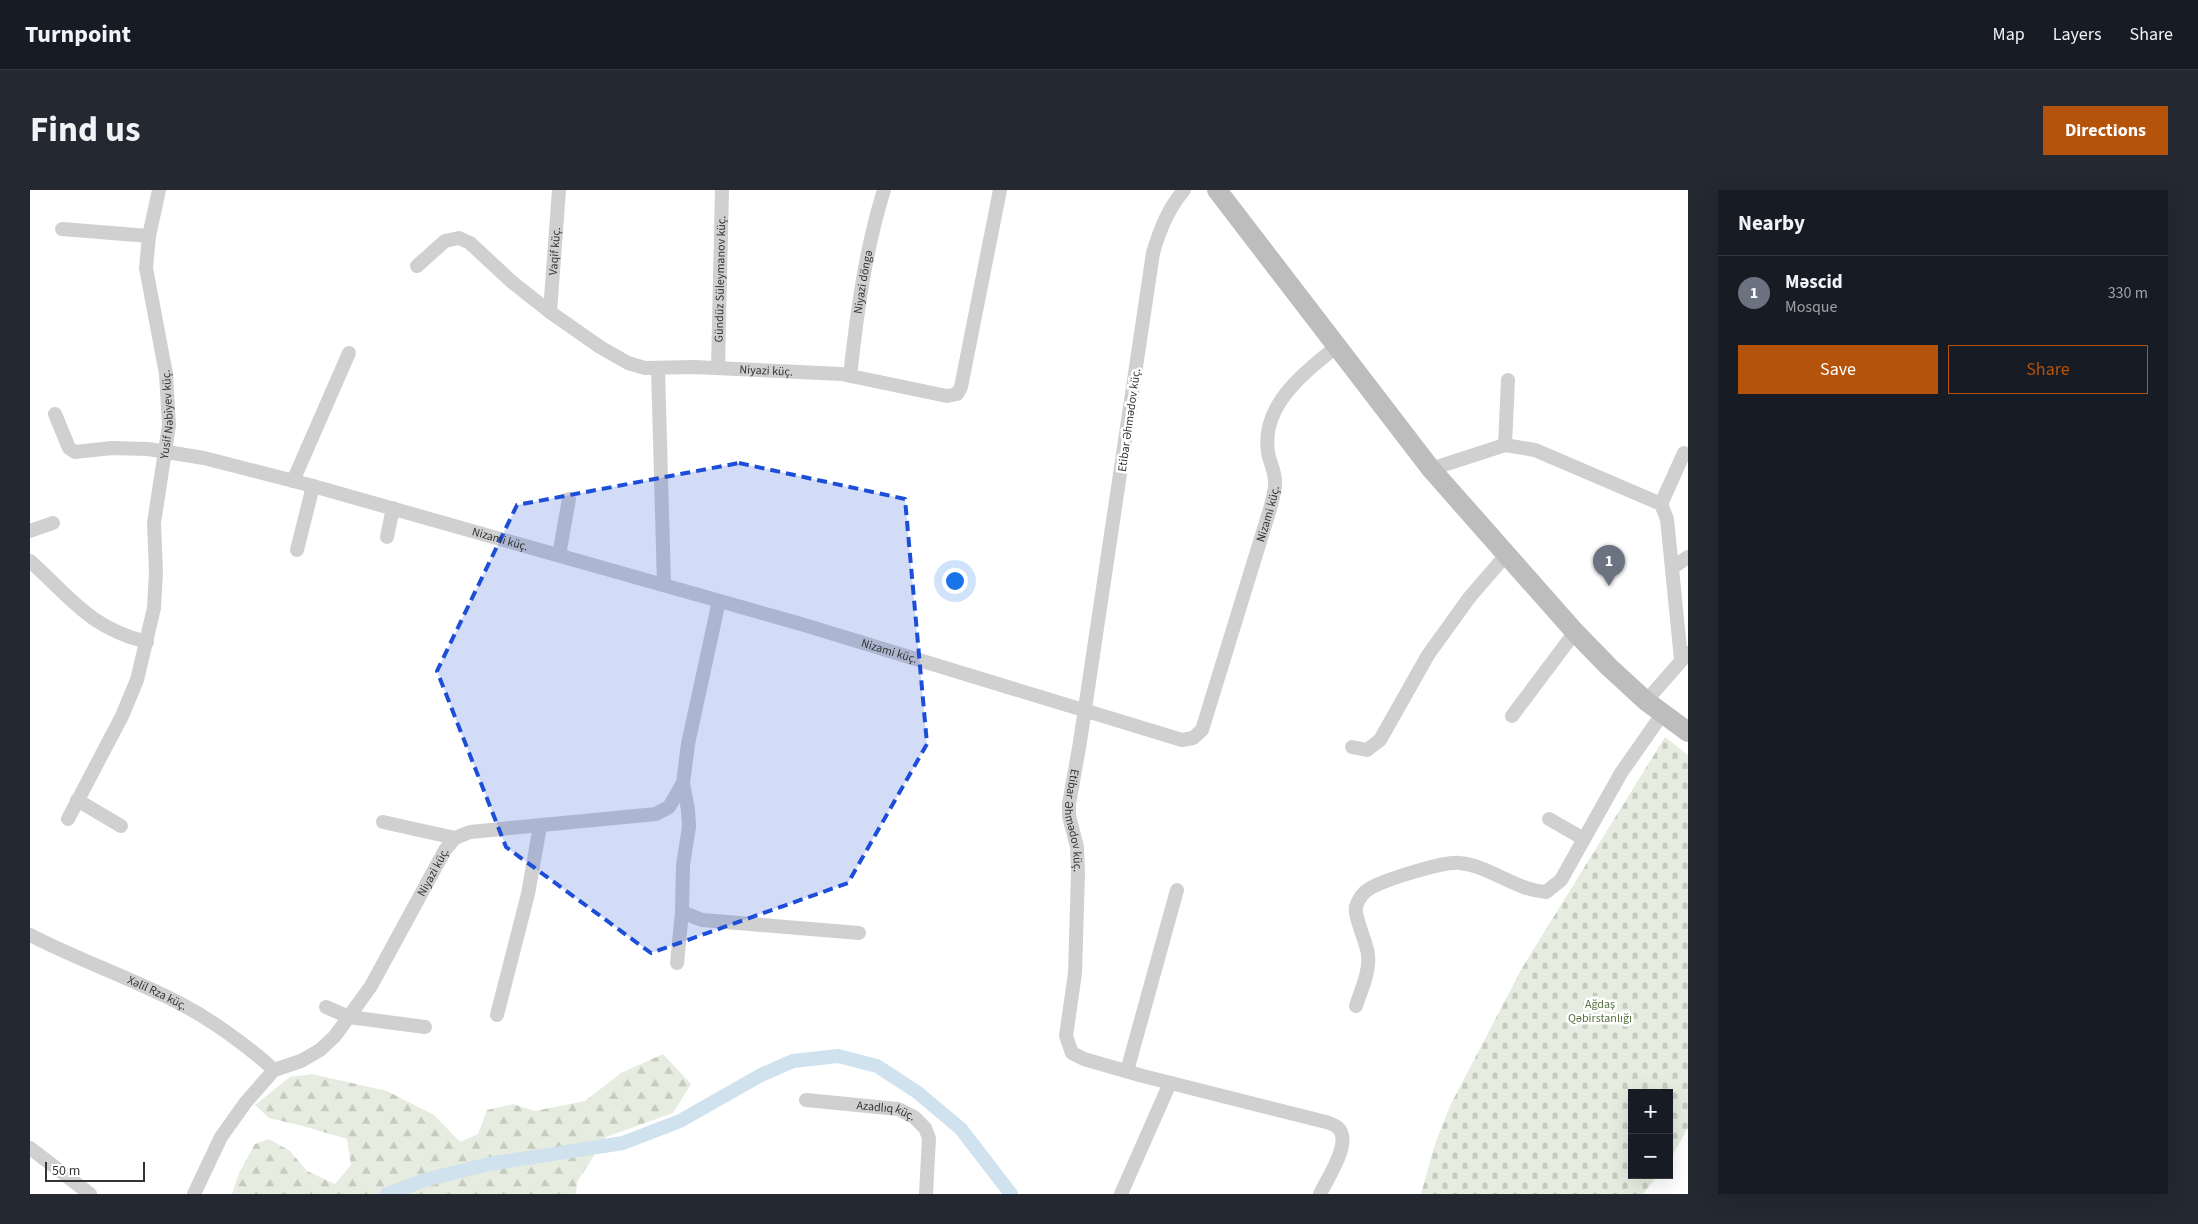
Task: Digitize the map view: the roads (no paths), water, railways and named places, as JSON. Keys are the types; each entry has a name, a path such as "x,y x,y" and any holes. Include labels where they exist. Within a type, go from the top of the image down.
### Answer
{"street":[{"name":"Yusif Nəbiyev küç.","path":"68,819 122,716 137,680 154,608 156,572 154,523 169,426 166,374 146,268 149,236 158,190"},
{"name":"Vaqif küç.","path":"550,312 559,190"},
{"name":"Gündüz Süleymanov küç.","path":"718,368 722,190"},
{"name":"Niyazi döngə","path":"850,376 861,284 872,227 884,190"},
{"name":"Niyazi küç.","path":"418,266 445,241 459,238 470,243 512,282 550,312 600,347 628,363 644,368 718,368 850,376 947,396 958,394 962,387 1000,190"},
{"name":"Etibar Əhmədov küç.","path":"1184,190 1172,205 1153,253 1069,804 1077,847 1078,873 1075,973 1066,1036 1072,1052 1084,1058 1170,1083 1336,1126 1341,1132 1343,1140 1340,1155 1320,1194"},
{"path":"1217,190 1431,469 1609,668 1646,701 1688,732"},
{"path":"62,229 149,236"},
{"name":"Nizami küç.","path":"55,414 69,448 75,452 112,448 148,448 204,458 313,486 719,601 1182,740 1193,738 1202,730 1275,490 1275,476 1268,453 1267,435 1272,419 1284,395 1307,370 1336,347"},
{"path":"293,481 349,353"},
{"path":"658,368 664,585"},
{"path":"1505,445 1508,380"},
{"path":"1431,469 1505,445 1535,450 1661,504 1667,519 1685,656 1646,701"},
{"path":"1661,504 1684,453"},
{"path":"297,550 313,486"},
{"path":"559,555 569,499"},
{"path":"387,537 393,508"},
{"path":"30,531 54,523"},
{"path":"1352,747 1367,750 1380,740 1428,655 1469,598 1506,555"},
{"path":"1672,568 1688,557"},
{"path":"30,561 59,590 94,620 123,636 147,642"},
{"name":"Niyazi küç.","path":"274,1070 301,1061 320,1050 336,1036 371,986 445,850 456,838 470,832 656,814 669,807 683,783 688,744 719,601"},
{"path":"1512,716 1575,632"},
{"path":"1356,1006 1368,968 1368,956 1356,910 1359,899 1367,890 1379,884 1447,863 1459,863 1475,866 1535,891 1546,892 1561,880 1620,773 1663,713"},
{"path":"677,963 682,912 683,865 689,827 683,783"},
{"path":"77,800 121,826"},
{"path":"1549,819 1584,839"},
{"path":"384,822 456,838"},
{"path":"497,1016 528,894 540,826"},
{"path":"1127,1071 1177,890"},
{"path":"682,912 702,920 858,933"},
{"name":"Xəlil Rza küç.","path":"30,935 65,953 186,1007 257,1054 274,1070"},
{"path":"326,1007 348,1017 425,1027"},
{"path":"194,1194 220,1137 246,1102 274,1070"},
{"path":"1121,1194 1170,1083"},
{"name":"Azadlıq küç.","path":"806,1100 898,1109 914,1117 925,1128 929,1138 926,1194"},
{"path":"30,1148 90,1194"}],"waterway":[{"path":"387,1194 425,1180 489,1164 623,1143 680,1121 761,1075 793,1061 838,1056 877,1066 917,1092 961,1129 1011,1194"}],"place":[{"name":"Məscid","path":"1609,586"}],"park label":[{"name":"Ağdaş Qəbirstanlığı","path":"1600,1011"}]}
